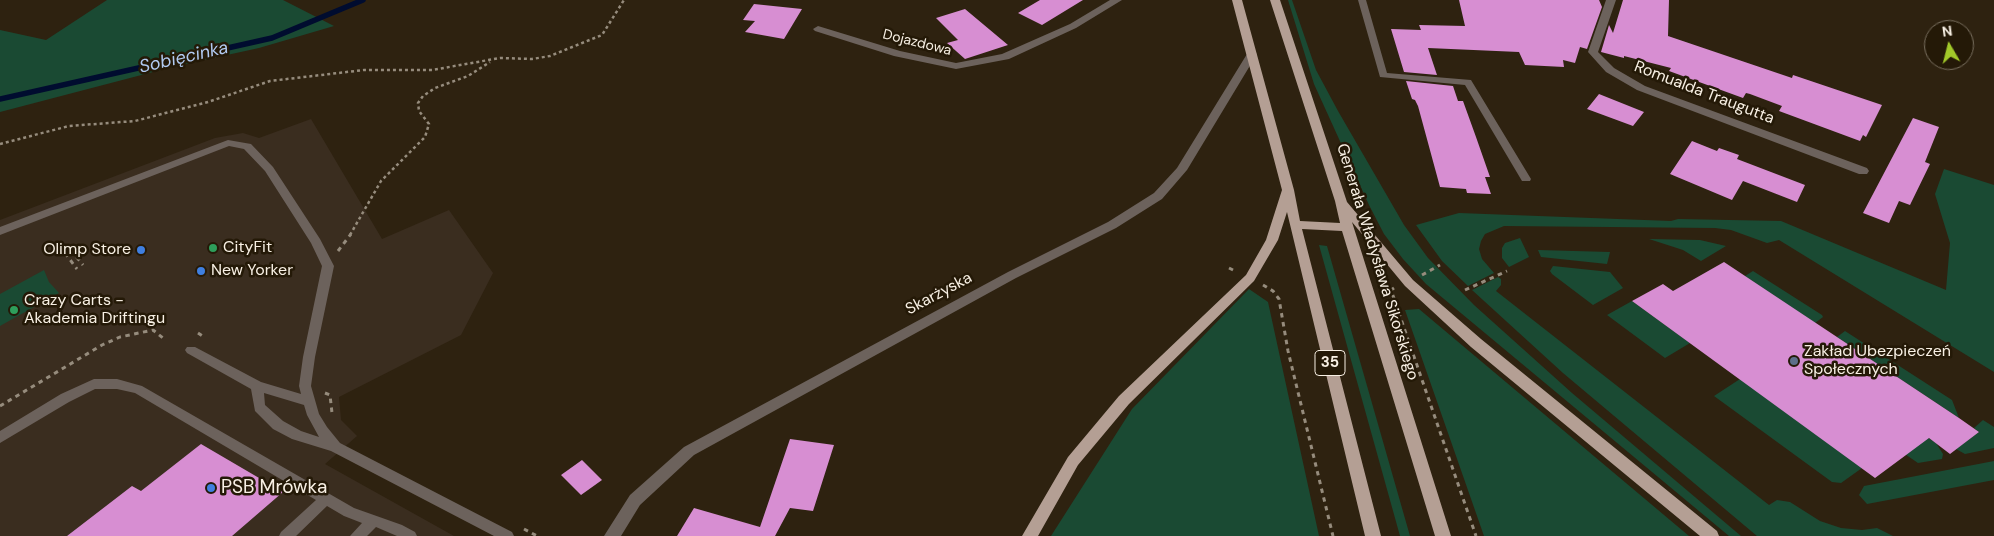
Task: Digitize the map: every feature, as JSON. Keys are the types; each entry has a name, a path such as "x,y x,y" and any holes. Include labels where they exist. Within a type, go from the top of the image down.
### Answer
{"main road":[{"name":"35","path":"1237,0 1288,190 1295,225 1373,536"},
{"name":"Generała Władysława Sikorskiego","path":"1275,0 1341,202 1347,227 1443,536"},
{"path":"1030,536 1073,461 1124,400 1250,278 1272,240 1288,190"},
{"path":"1341,202 1409,283 1476,343 1711,536"},
{"path":"1295,225 1347,227"}],"street":[{"name":"Dojazdowa","path":"818,29 898,54 956,66 1005,57 1073,26 1117,0"},
{"name":"Romualda Traugutta","path":"1611,0 1593,52 1610,70 1641,88 1863,171"},
{"name":"Skarżyska","path":"612,536 635,500 689,451 1012,275 1112,225 1158,196 1180,170 1252,54"}],"lane":[{"path":"1362,0 1383,75 1468,82 1526,179"},
{"path":"0,231 228,144 247,146 269,169 316,242 328,269 309,357 305,386 313,415 322,431 335,447"},
{"path":"191,350 257,386 308,401"},
{"path":"0,438 65,398 94,384 117,384 138,389 349,512 397,529 410,536"},
{"path":"257,386 260,407 272,420 297,435 335,447 507,536"},
{"path":"286,536 326,499"},
{"path":"357,536 373,521"}],"path":[{"path":"0,144 69,126 135,121 208,102 270,81 364,70 432,70 500,58 532,59 550,56 602,35 624,0"},
{"path":"328,269 357,225 381,181 425,137 429,124 419,111 418,103 435,88 468,76 484,64 500,58"},
{"path":"71,250 83,265"},
{"path":"65,253 77,269"},
{"path":"1440,265 1409,283 1391,290 1476,536"},
{"path":"1465,290 1507,271"},
{"path":"1264,286 1273,291 1279,299 1288,351 1333,536"},
{"path":"0,406 102,345 120,338 153,330 163,338"},
{"path":"198,333 206,338"},
{"path":"305,386 330,395 333,419"},
{"path":"520,527 537,536"}],"shaded area":[{"path":"311,119 382,239 449,210 493,273 461,335 339,397 341,420 357,436 325,464 454,536 0,536 0,220 215,138 243,133 259,138"}],"green space":[{"path":"107,0 283,0 334,26 259,48 172,67 0,112 0,30 46,40"},
{"path":"1288,0 1292,0 1316,70 1338,111 1404,225 1428,258 1474,305 1572,393 1741,536 1729,536 1426,284 1403,259 1384,234 1369,205 1314,84"},
{"path":"1944,169 1994,185 1994,372 1779,240 1767,243 1731,230 1715,228 1504,226 1485,234 1479,249 1482,259 1494,273 1468,286 1442,261 1416,225 1459,213 1671,221 1678,219 1781,221 1946,290 1950,243 1935,194"},
{"path":"1520,238 1529,257 1509,267 1502,258 1502,248 1505,243"},
{"path":"1649,239 1700,240 1726,246 1701,261 1683,250"},
{"path":"1319,245 1327,246 1410,536 1400,536"},
{"path":"1538,250 1610,252 1607,264 1541,257"},
{"path":"1553,266 1610,272 1623,288 1593,305 1552,274 1550,271"},
{"name":"Crazy Carts - Akademia Driftingu","path":"44,270 49,282 59,293 0,326 0,294"},
{"path":"1753,271 1823,317 1815,323 1745,276"},
{"path":"1498,277 1501,279 1501,285 1496,291 1769,505 1777,500 1790,502 1820,521 1841,528 1862,530 1877,528 1893,536 1757,536 1563,373 1472,290"},
{"path":"1249,289 1268,302 1319,536 1051,536 1132,409"},
{"path":"1632,301 1690,343 1665,358 1607,315"},
{"path":"1419,309 1689,536 1484,536 1405,310"},
{"path":"1845,331 1952,400 1959,418 1837,337"},
{"path":"1740,379 1862,468 1841,483 1832,482 1714,396"},
{"path":"1900,419 1936,443 1943,454 1942,459 1918,463 1877,435"},
{"path":"1983,420 1994,427 1994,448 1965,454 1956,449 1979,432 1974,428"},
{"path":"1994,461 1994,480 1867,504 1859,495 1864,486"}],"building":[{"path":"1040,0 1083,0 1042,25 1018,13"},
{"path":"1459,0 1599,0 1602,7 1587,49 1580,47 1575,63 1563,60 1564,67 1525,65 1519,52 1428,48 1437,75 1404,72 1391,29 1421,30 1419,25 1465,26"},
{"path":"1623,0 1669,0 1668,36 1792,78 1793,75 1882,105 1866,137 1863,135 1860,141 1779,111 1782,106 1750,94 1746,93 1743,98 1669,71 1671,68 1601,52 1609,25 1613,33"},
{"path":"754,4 802,9 784,39 745,32 755,21 743,20"},
{"path":"965,9 1008,45 965,59 947,43 958,40 936,18"},
{"path":"1406,81 1453,86 1458,101 1463,101 1476,137 1490,177 1485,177 1491,194 1467,193 1466,189 1440,187 1418,106 1415,100 1412,99"},
{"path":"1599,94 1644,112 1633,126 1587,109"},
{"path":"1913,118 1939,127 1925,162 1930,164 1910,205 1899,201 1889,223 1863,213"},
{"path":"1692,141 1717,151 1719,148 1739,155 1737,159 1805,185 1797,202 1743,181 1732,200 1670,174"},
{"name":"Zakład Ubezpieczeń Społecznych","path":"1724,262 1979,432 1950,454 1929,438 1875,478 1632,301 1663,284 1673,291"},
{"path":"790,439 834,445 813,511 790,508 775,536 677,536 694,508 760,527"},
{"name":"PSB Mrówka","path":"201,444 283,492 232,536 67,536 132,486 141,491"},
{"path":"582,460 602,480 581,495 561,475"}],"waterway":[{"name":"Sobięcinka","path":"0,99 272,38 363,0"}],"place":[{"name":"CityFit","path":"213,248"},
{"name":"Olimp Store","path":"141,250"},
{"name":"New Yorker","path":"201,271"},
{"name":"Crazy Carts - Akademia Driftingu","path":"14,310"},
{"name":"Zakład Ubezpieczeń Społecznych","path":"1794,361"},
{"name":"PSB Mrówka","path":"211,488"}]}
